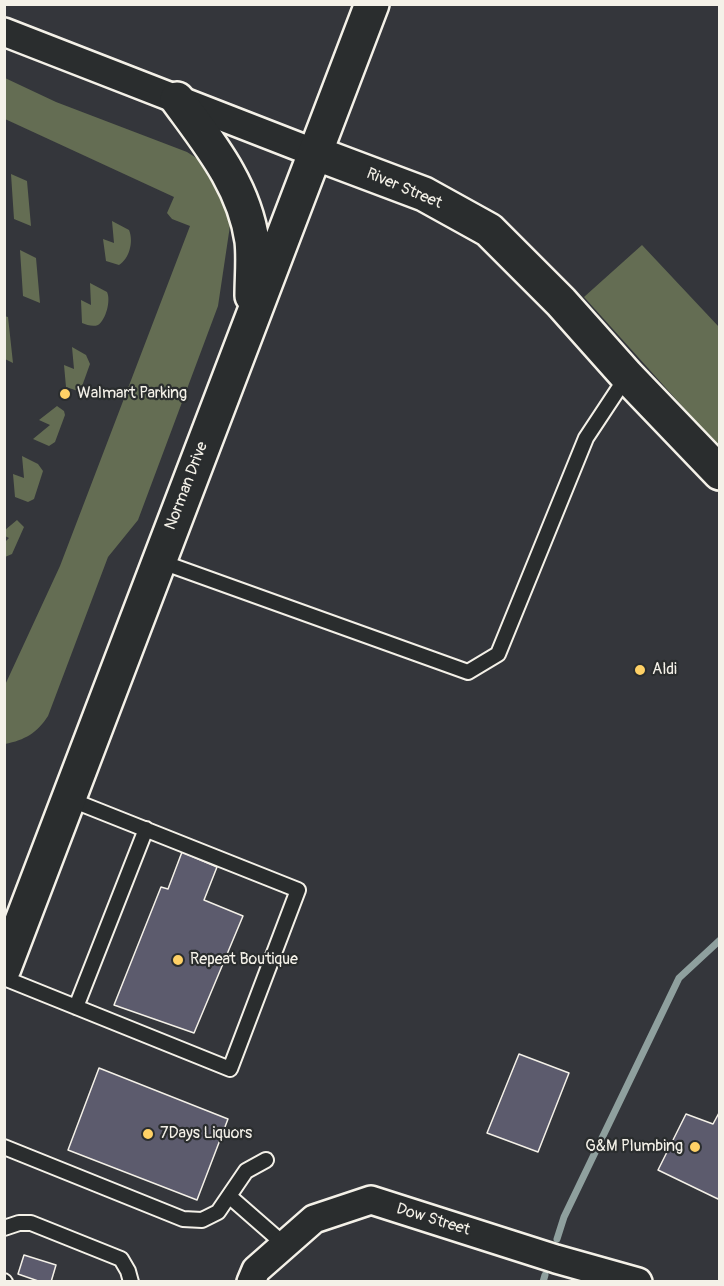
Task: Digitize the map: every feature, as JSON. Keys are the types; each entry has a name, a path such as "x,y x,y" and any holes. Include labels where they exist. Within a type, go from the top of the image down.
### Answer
{"street":[{"name":"Norman Drive","path":"4,968 372,4"},
{"name":"River Street","path":"4,32 424,194 489,230 561,302 627,376 720,473"},
{"path":"177,99 225,165 243,202 252,242 252,316"},
{"name":"Dow Street","path":"251,1281 256,1269 314,1219 371,1200 547,1256 638,1281"}],"lane":[{"path":"159,561 468,672 498,654 586,438 627,376"},
{"path":"4,978 230,1069 298,890 69,799"},
{"path":"76,1007 146,829"},
{"path":"4,1147 183,1219 202,1220 218,1212 246,1172 266,1160"},
{"path":"229,1196 285,1245"},
{"path":"4,1228 19,1223 31,1223 121,1259 131,1281"}],"green space":[{"path":"5,78 56,102 187,152 198,159 216,178 231,219 218,306 138,520 108,557 48,716 30,735 5,744 5,685 60,566 190,226 172,219 167,213 174,197 5,119"},
{"path":"11,174 27,181 31,226 14,219"},
{"path":"112,221 129,230 130,235 131,245 128,254 119,265 106,261 103,239 114,243"},
{"path":"642,245 719,327 719,447 584,297"},
{"path":"20,250 36,258 40,303 23,296"},
{"path":"90,283 107,292 108,296 105,314 101,322 94,326 82,323 81,300 91,305"},
{"path":"4,316 8,317 13,363 5,359"},
{"path":"72,347 86,355 90,364 81,389 78,391 66,387 64,365 74,369"},
{"path":"57,406 64,411 65,415 55,442 49,446 33,439 50,425 39,420"},
{"path":"22,456 38,464 43,471 34,499 28,502 15,497 13,474 24,478"},
{"path":"17,520 24,527 12,554 5,557 5,542 9,538 5,536 5,530"}],"building":[{"name":"Repeat Boutique","path":"182,852 217,867 204,900 243,916 194,1033 114,1005 161,887 168,889"},
{"path":"519,1054 569,1073 538,1152 487,1133"},
{"name":"7Days Liquors","path":"99,1068 228,1119 197,1200 68,1150"},
{"name":"G&M Plumbing","path":"720,1111 720,1195 718,1199 658,1170 686,1114 713,1124"},
{"path":"24,1255 56,1265 51,1282 41,1282 18,1274"}],"waterway":[{"path":"557,1239 564,1217 679,978 720,940"},
{"path":"543,1282 545,1275"}],"place":[{"name":"Walmart Parking","path":"65,394"},
{"name":"Aldi","path":"640,670"},
{"name":"Repeat Boutique","path":"178,960"},
{"name":"7Days Liquors","path":"148,1134"},
{"name":"G&M Plumbing","path":"695,1147"}]}
